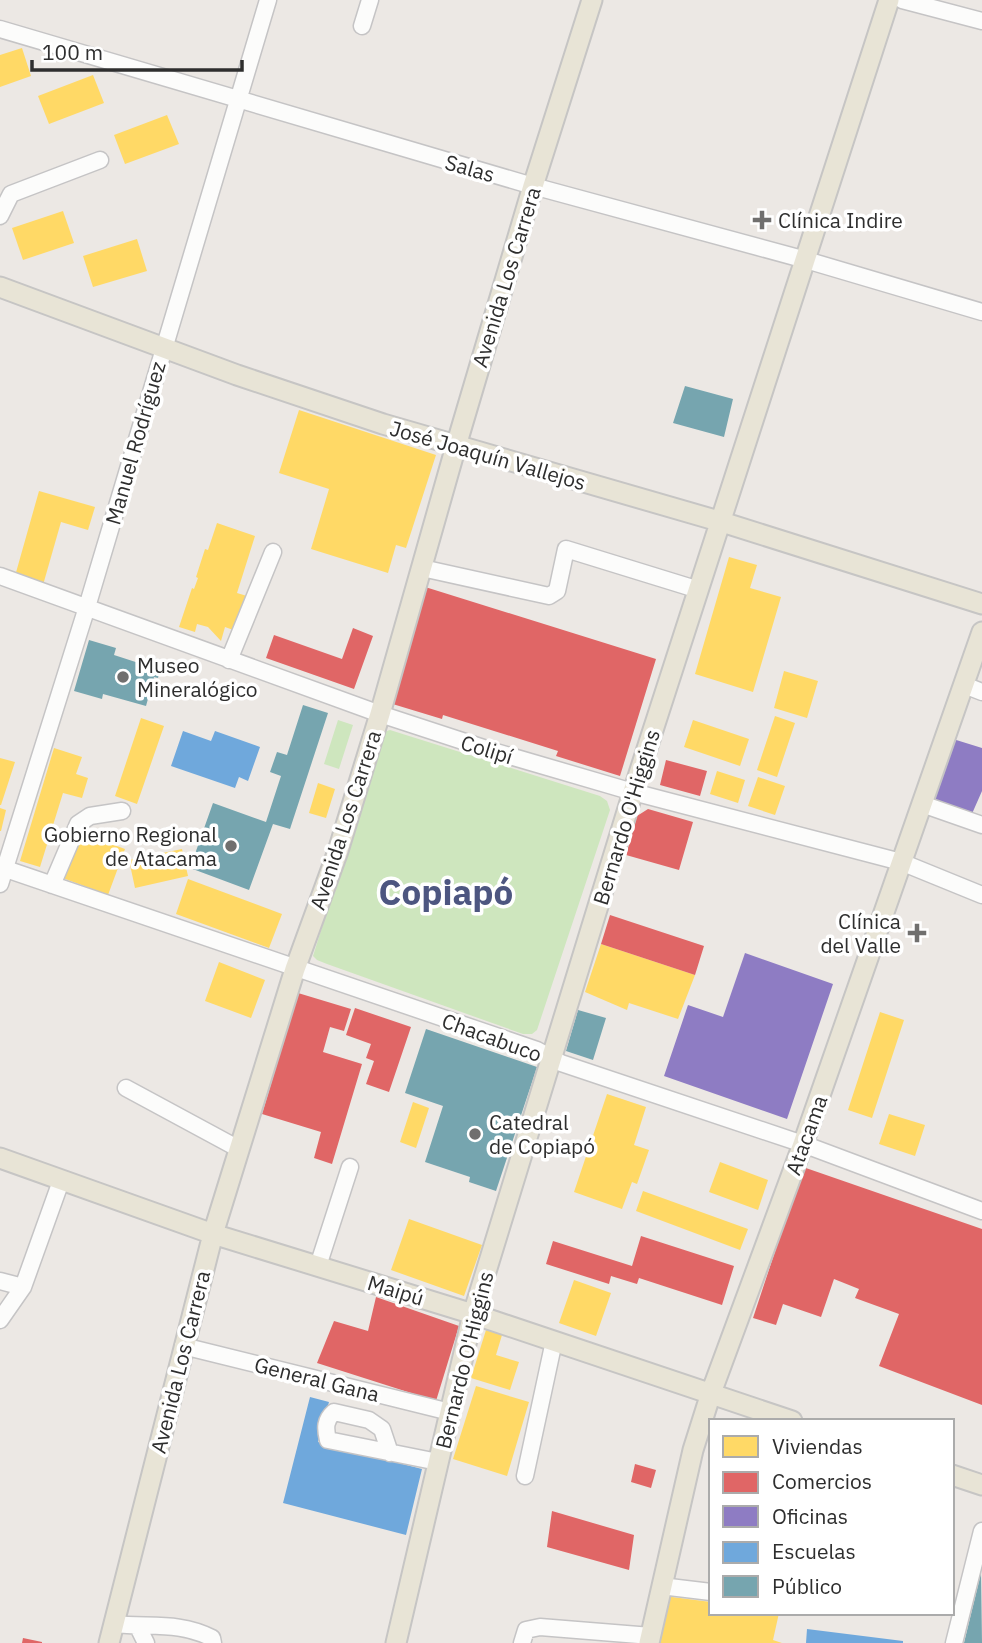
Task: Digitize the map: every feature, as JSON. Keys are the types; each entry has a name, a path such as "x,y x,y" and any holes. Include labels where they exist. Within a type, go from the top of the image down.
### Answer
{"main road":[{"name":"Avenida Los Carrera","path":"112,1634 213,1234 295,969 338,851 533,186 592,0"},
{"name":"Bernardo O'Higgins","path":"396,1643 473,1314 633,793 890,0"},
{"name":"José Joaquín Vallejos","path":"0,287 323,404 456,446 722,522 982,604"},
{"name":"Atacama","path":"650,1639 693,1450 710,1394 803,1144 922,804 973,688 982,632"},
{"name":"Maipú","path":"0,1158 213,1234 473,1314 786,1419"},
{"path":"954,1476 982,1485"}],"street":[{"name":"Manuel Rodríguez","path":"2,874 87,607 268,0"},
{"path":"362,26 370,0"},
{"path":"902,0 982,21"},
{"name":"Salas","path":"0,29 533,186 806,260 982,312"},
{"path":"0,216 11,194 100,160"},
{"path":"422,568 549,596 557,591 566,549 699,590"},
{"path":"229,660 273,552"},
{"name":"Colipí","path":"0,576 380,714 633,793 901,862 982,895"},
{"path":"922,804 982,825"},
{"path":"52,886 78,824 90,816 122,811"},
{"name":"Chacabuco","path":"2,874 52,886 537,1050 561,1063 803,1144 982,1211"},
{"path":"126,1088 239,1149"},
{"path":"318,1266 350,1167"},
{"path":"0,1320 23,1287 61,1181"},
{"path":"0,1281 23,1287"},
{"path":"524,1476 554,1341"},
{"name":"General Gana","path":"183,1346 450,1412"},
{"path":"390,1453 438,1462"},
{"path":"954,1643 982,1531"},
{"path":"661,1586 709,1592"},
{"path":"112,1634 151,1624 195,1629 212,1638 214,1643"},
{"path":"138,1627 146,1643"},
{"path":"522,1643 526,1630 540,1627 650,1639"}],"green space":[{"path":"338,720 353,725 339,769 324,764"},
{"path":"390,730 600,796 607,801 610,810 537,1030 532,1034 523,1034 327,964 313,956 383,732"}],"building: Viviendas":[{"path":"22,48 31,76 0,87 0,55"},
{"path":"93,75 104,103 49,124 38,96"},
{"path":"167,115 179,144 125,164 114,135"},
{"path":"63,211 74,243 23,260 12,228"},
{"path":"137,239 147,271 93,287 83,256"},
{"path":"299,410 436,455 406,548 396,545 388,573 311,549 329,489 279,473"},
{"path":"39,491 95,507 88,530 61,522 43,585 15,576"},
{"path":"217,523 255,536 237,593 247,596 236,631 225,627 221,641 208,627 197,624 195,632 179,627 198,578 196,577 205,549 208,550"},
{"path":"729,557 757,565 750,588 781,597 753,692 695,674"},
{"path":"784,671 818,681 807,718 774,708"},
{"path":"775,716 795,723 777,777 757,770"},
{"path":"141,718 164,726 137,804 115,796"},
{"path":"693,720 749,739 740,766 684,747"},
{"path":"54,748 82,757 76,774 88,778 82,798 63,793 40,867 20,861"},
{"path":"0,758 15,762 1,805 0,805"},
{"path":"717,771 745,780 738,803 710,794"},
{"path":"758,777 785,786 775,815 748,806"},
{"path":"318,783 335,789 326,818 309,813"},
{"path":"0,808 6,810 1,831 0,831"},
{"path":"76,831 125,849 108,895 60,877"},
{"path":"182,849 188,876 135,888 129,860"},
{"path":"188,879 282,914 269,948 176,914"},
{"path":"601,944 695,975 678,1019 629,1003 627,1010 585,992"},
{"path":"219,962 265,980 251,1018 205,1001"},
{"path":"880,1012 904,1020 872,1118 848,1110"},
{"path":"607,1094 646,1107 634,1145 649,1150 637,1184 632,1182 622,1209 574,1192"},
{"path":"413,1102 429,1108 416,1148 400,1142"},
{"path":"889,1114 925,1125 915,1156 879,1144"},
{"path":"720,1162 768,1180 758,1210 709,1192"},
{"path":"643,1191 748,1229 740,1250 636,1211"},
{"path":"409,1219 482,1245 464,1296 391,1270"},
{"path":"574,1280 611,1293 596,1336 559,1323"},
{"path":"486,1330 502,1335 496,1355 519,1362 510,1390 471,1378"},
{"path":"476,1386 529,1402 507,1476 453,1459"},
{"path":"664,1596 709,1602 709,1615 779,1615 773,1640 782,1643 654,1643"}],"building: Comercios":[{"path":"422,586 656,659 620,776 556,756 558,751 443,715 442,719 386,702"},
{"path":"353,628 373,636 354,689 266,658 274,635 342,659"},
{"path":"666,760 707,771 700,796 660,785"},
{"path":"648,809 693,822 679,870 626,855 637,816"},
{"path":"610,915 704,946 695,975 601,944"},
{"path":"298,993 351,1009 344,1031 330,1027 323,1052 362,1064 332,1164 314,1158 321,1132 262,1114"},
{"path":"355,1008 411,1027 389,1092 366,1084 374,1061 366,1058 371,1044 346,1035"},
{"path":"803,1167 982,1229 982,1405 879,1366 899,1314 855,1298 859,1289 834,1279 821,1317 783,1304 776,1325 753,1318"},
{"path":"641,1236 734,1266 722,1305 639,1278 637,1284 611,1276 609,1284 546,1264 553,1241 632,1266"},
{"path":"376,1297 459,1326 436,1401 317,1363 334,1321 368,1331"},
{"path":"635,1464 656,1470 651,1488 631,1482"},
{"path":"552,1511 634,1535 629,1570 547,1547"},
{"path":"23,1638 42,1642 42,1643 22,1643"}],"building: Oficinas":[{"path":"953,739 982,748 982,791 971,816 933,802"},
{"path":"745,953 833,984 787,1119 664,1076 688,1005 723,1017"}],"building: Escuelas":[{"path":"183,731 211,741 215,731 260,747 248,781 239,777 235,788 171,766"},
{"path":"310,1397 329,1402 318,1442 422,1469 406,1535 283,1503"},
{"path":"807,1629 903,1641 903,1643 806,1643"}],"building: Público":[{"path":"685,386 733,399 724,437 673,423"},
{"path":"89,640 116,648 114,655 148,666 151,657 163,661 158,678 154,677 146,706 103,694 102,699 74,691"},
{"path":"303,705 328,713 290,829 273,824 249,890 190,868 213,803 266,822 281,776 270,772 277,752 287,755"},
{"path":"578,1010 606,1018 593,1060 566,1051"},
{"name":"Catedral de Copiapó","path":"426,1029 537,1067 496,1191 469,1182 470,1177 425,1162 443,1106 405,1093"},
{"path":"981,1573 982,1643 964,1643"}],"place":[{"name":"Clínica Indire","path":"762,220"},
{"name":"Museo Mineralógico","path":"123,677"},
{"name":"Gobierno Regional de Atacama","path":"231,846"},
{"name":"Clínica del Valle","path":"917,933"},
{"name":"Catedral de Copiapó","path":"475,1134"}],"district":[{"name":"Copiapó","path":"446,892"}]}
